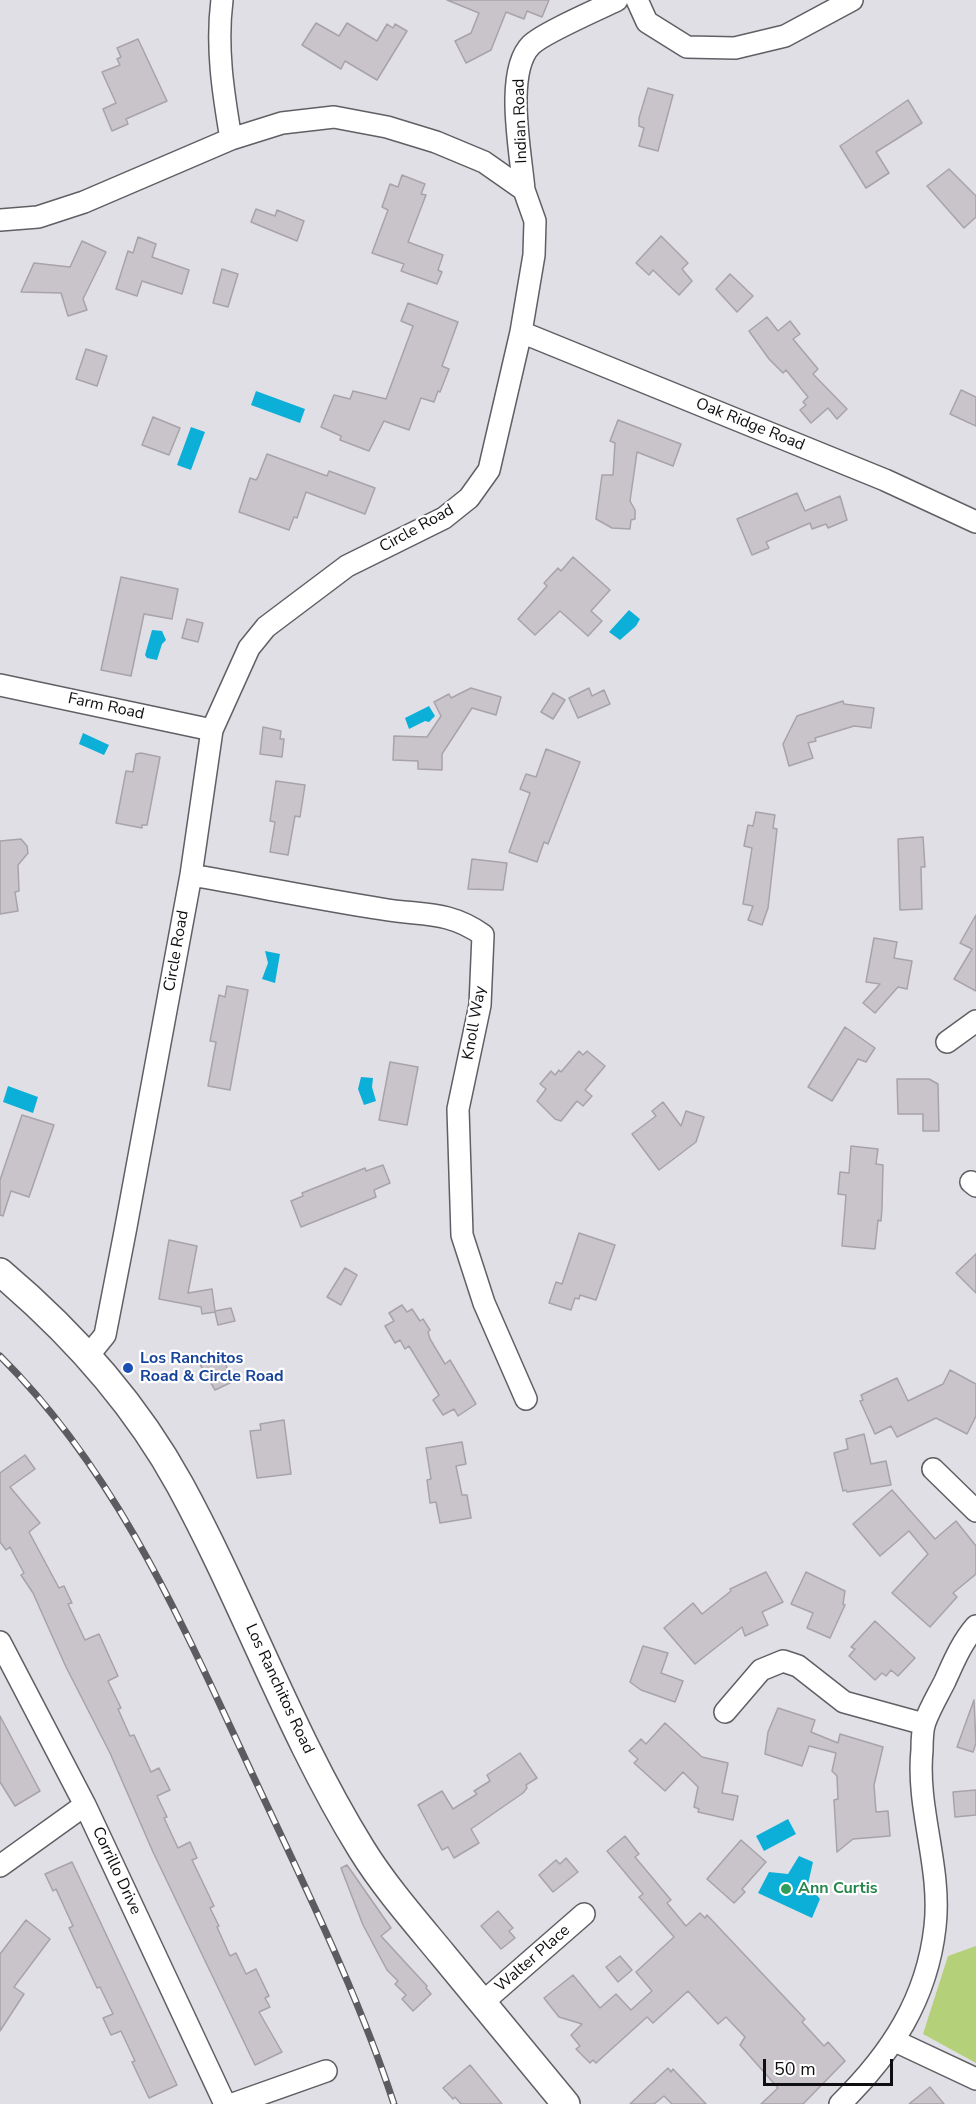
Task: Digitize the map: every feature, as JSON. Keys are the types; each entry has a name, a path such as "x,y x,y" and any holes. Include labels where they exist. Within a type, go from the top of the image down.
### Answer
{"main road":[{"name":"Los Ranchitos Road","path":"0,1272 33,1301 88,1356 133,1413 179,1484 290,1717 362,1850 383,1881 566,2104"}],"street":[{"path":"222,0 219,59 231,139"},
{"name":"Indian Road","path":"524,190 516,87 520,62 531,44 617,0"},
{"path":"637,0 647,22 687,47 735,48 785,36 852,0"},
{"path":"0,220 38,217 84,202 231,139 282,123 334,117 387,127 436,142 484,162 524,190"},
{"name":"Circle Road","path":"88,1356 105,1335 191,874 212,730 249,648 266,627 347,566 444,518 469,498 489,470 521,332 534,255 535,221 524,190"},
{"name":"Oak Ridge Road","path":"521,332 885,480 976,522"},
{"name":"Farm Road","path":"0,685 212,730"},
{"name":"Knoll Way","path":"191,874 385,910 443,915 465,922 483,935 480,1005 458,1109 462,1235 484,1304 526,1399"},
{"path":"947,1042 976,1021"},
{"path":"933,1469 976,1511"},
{"path":"840,2104 895,2041 913,2007 926,1970 935,1926 934,1870 923,1810 920,1769 924,1724 965,1639 976,1626"},
{"name":"Corrillo Drive","path":"0,1642 86,1805 225,2104"},
{"path":"725,1712 761,1670 783,1661 798,1666 844,1702 924,1724"},
{"path":"0,1866 86,1805"},
{"name":"Walter Place","path":"482,2003 584,1914"},
{"path":"895,2041 976,2079"},
{"path":"233,2104 326,2071"}],"green space":[{"path":"976,1946 976,2063 923,2034 948,1956"}],"water":[{"path":"256,391 305,409 300,423 251,405"},
{"path":"191,427 205,432 191,470 177,465"},
{"path":"629,610 640,619 636,626 620,640 609,632"},
{"path":"152,630 162,631 166,640 162,644 157,660 147,658 145,655"},
{"path":"429,706 435,716 429,722 425,721 409,729 405,718"},
{"path":"83,733 109,745 104,755 79,744"},
{"path":"265,951 280,954 275,983 262,979 268,963"},
{"path":"361,1077 373,1078 372,1087 376,1101 364,1105 358,1089"},
{"path":"8,1086 38,1097 33,1113 3,1102"},
{"path":"788,1819 796,1834 764,1851 756,1836"},
{"name":"Ann Curtis","path":"799,1856 813,1862 808,1884 820,1899 812,1918 758,1893 769,1872 788,1874"}],"building":[{"path":"447,0 549,0 542,17 527,11 524,19 506,12 491,50 466,63 455,41 471,33 479,13"},
{"path":"316,23 339,36 347,23 377,41 387,24 393,28 395,24 407,31 377,80 345,61 341,69 302,45"},
{"path":"138,39 167,101 126,119 128,124 112,131 103,109 116,103 102,72 120,65 117,59 121,57 117,48"},
{"path":"648,88 673,95 658,151 639,146 644,128 639,126 639,118"},
{"path":"908,100 922,123 876,152 889,173 866,188 840,146"},
{"path":"949,169 976,196 976,217 964,228 927,186"},
{"path":"402,175 425,184 421,194 426,195 408,242 443,255 438,270 442,272 437,284 401,271 404,264 372,253 388,210 382,207 390,184 398,187"},
{"path":"256,209 275,216 277,210 304,221 297,241 251,222"},
{"path":"661,236 688,263 682,269 692,281 679,295 653,270 649,275 636,263"},
{"path":"138,237 156,244 152,257 189,270 182,294 142,281 137,296 116,289 128,251 133,253"},
{"path":"82,241 106,252 83,299 87,310 68,316 61,293 21,292 34,263 70,267"},
{"path":"222,269 238,274 228,307 213,303"},
{"path":"730,274 753,296 737,312 716,289"},
{"path":"408,303 458,322 442,366 449,369 434,402 421,398 409,430 384,421 369,451 340,440 341,436 321,427 334,395 350,399 353,391 386,399 413,326 401,321"},
{"path":"767,317 778,331 790,321 800,334 793,339 818,369 813,374 847,409 837,419 828,408 811,423 800,410 806,405 803,402 808,397 786,370 783,373 769,359 749,331"},
{"path":"86,349 107,356 97,386 76,379"},
{"path":"961,390 976,397 976,426 950,414"},
{"path":"153,417 180,428 169,455 142,445"},
{"path":"618,420 681,444 673,466 637,452 630,501 635,510 635,519 631,520 630,529 612,528 596,519 602,475 613,475 615,443 610,441"},
{"path":"267,454 327,476 329,471 375,488 365,514 306,492 297,518 294,517 289,530 239,512 250,478 256,480"},
{"path":"797,493 805,511 840,496 847,520 828,528 826,524 812,529 810,523 766,542 769,548 752,555 737,519"},
{"path":"573,557 610,590 591,611 602,621 588,636 560,611 535,635 518,619 547,586 544,583 558,568 561,571"},
{"path":"121,577 178,589 172,619 144,614 131,676 101,670"},
{"path":"187,619 203,623 198,642 182,638"},
{"path":"471,688 501,697 496,715 472,708 442,754 442,770 418,769 418,761 393,760 394,736 427,737 441,716 434,702 449,694 451,698"},
{"path":"589,688 592,696 604,690 610,704 578,718 569,698"},
{"path":"553,693 565,700 553,719 541,712"},
{"path":"843,701 844,704 874,708 871,728 854,726 815,738 816,741 808,743 813,758 789,766 783,744 797,716"},
{"path":"263,727 281,731 280,739 284,739 282,757 260,754"},
{"path":"546,749 580,762 548,844 544,842 537,862 509,852 530,793 520,789 526,774 536,777"},
{"path":"136,754 160,757 147,825 142,825 142,828 116,823 126,771 133,772"},
{"path":"276,781 305,785 300,817 295,816 288,855 270,852 275,822 270,821"},
{"path":"756,812 775,815 773,828 777,829 768,908 762,925 748,920 753,906 743,904 752,848 744,846 748,825 753,826"},
{"path":"923,837 925,867 921,867 922,909 900,910 898,839"},
{"path":"21,839 27,846 28,853 18,865 19,891 15,892 18,911 0,914 0,841"},
{"path":"472,859 507,863 503,890 468,889"},
{"path":"976,915 976,991 954,979 972,949 960,943"},
{"path":"874,938 897,942 894,958 912,961 907,989 898,987 875,1013 863,1003 880,984 866,982"},
{"path":"227,986 248,990 230,1090 208,1086 216,1042 210,1041 219,995 225,997"},
{"path":"845,1027 875,1048 866,1062 858,1059 832,1101 808,1087"},
{"path":"579,1051 583,1055 587,1051 605,1066 585,1090 592,1096 583,1106 577,1101 561,1121 555,1119 537,1101 546,1089 540,1084 551,1071 555,1075 559,1070 561,1072"},
{"path":"390,1062 418,1067 407,1125 379,1120"},
{"path":"897,1079 929,1079 938,1084 939,1131 923,1131 923,1114 898,1114"},
{"path":"663,1102 681,1126 686,1111 704,1117 696,1142 659,1170 632,1134 656,1116 652,1111"},
{"path":"22,1115 54,1125 29,1197 11,1191 3,1216 0,1215 0,1180"},
{"path":"851,1146 878,1149 876,1164 883,1165 881,1221 878,1220 875,1249 842,1246 846,1195 838,1194 840,1172 849,1173"},
{"path":"383,1165 390,1183 374,1190 376,1197 301,1227 291,1201 303,1196 302,1193 365,1168 366,1171"},
{"path":"579,1233 615,1245 596,1300 580,1295 579,1299 575,1298 571,1310 549,1303 556,1282 562,1284"},
{"path":"169,1240 197,1246 188,1293 212,1289 215,1311 231,1308 235,1321 218,1325 215,1312 202,1314 201,1307 159,1299"},
{"path":"976,1254 976,1293 956,1273"},
{"path":"345,1268 357,1275 341,1305 327,1297"},
{"path":"402,1305 407,1312 412,1309 420,1321 423,1319 430,1330 428,1332 430,1339 445,1364 450,1360 476,1404 458,1416 454,1409 443,1415 433,1400 439,1395 409,1346 405,1349 400,1340 395,1343 385,1326 394,1321 389,1313"},
{"path":"222,1354 232,1382 215,1390 198,1361"},
{"path":"950,1370 976,1384 976,1416 967,1434 936,1418 897,1437 891,1426 875,1434 860,1401 863,1400 861,1395 897,1378 908,1401 943,1384"},
{"path":"284,1420 291,1474 257,1478 250,1431 261,1430 260,1424"},
{"path":"864,1434 871,1464 886,1461 891,1485 843,1491 834,1453 848,1449 846,1439"},
{"path":"462,1442 466,1464 456,1466 462,1495 467,1495 471,1518 440,1523 436,1502 430,1503 427,1480 431,1479 426,1448"},
{"path":"25,1455 35,1469 10,1487 40,1523 29,1532 59,1588 64,1586 72,1603 68,1604 85,1640 99,1634 118,1676 108,1681 121,1708 118,1709 130,1736 134,1735 151,1772 159,1768 170,1790 157,1796 167,1817 164,1818 178,1848 190,1842 197,1858 192,1860 214,1906 210,1908 230,1956 236,1953 246,1974 256,1969 269,1996 265,1998 270,2007 259,2012 282,2052 255,2065 153,1852 110,1753 66,1667 33,1593 21,1575 24,1573 10,1547 6,1550 0,1542 0,1473"},
{"path":"892,1490 935,1539 956,1521 976,1546 976,1574 953,1593 957,1597 930,1627 892,1593 928,1554 909,1531 880,1556 853,1524"},
{"path":"766,1572 783,1602 762,1612 768,1625 745,1636 742,1627 695,1664 664,1628 693,1603 702,1614 731,1591 730,1589"},
{"path":"806,1572 845,1591 843,1604 845,1605 830,1638 807,1628 813,1613 791,1604"},
{"path":"875,1621 915,1658 898,1676 891,1670 886,1676 882,1673 875,1680 849,1656 855,1649 851,1647"},
{"path":"643,1646 668,1653 661,1673 683,1681 675,1702 641,1690 630,1682"},
{"path":"974,1700 976,1743 973,1752 957,1747"},
{"path":"778,1708 815,1720 811,1732 838,1743 840,1734 883,1747 874,1785 876,1812 888,1811 890,1836 853,1839 837,1852 834,1800 838,1799 837,1776 832,1771 836,1753 809,1746 802,1766 765,1754 768,1732"},
{"path":"0,1716 40,1791 15,1806 0,1782"},
{"path":"665,1723 702,1757 728,1763 722,1793 738,1796 733,1820 698,1812 699,1809 694,1807 698,1787 683,1772 665,1791 634,1763 638,1759 629,1751 641,1739 646,1744"},
{"path":"520,1753 537,1778 526,1785 527,1788 523,1793 471,1829 479,1843 454,1858 448,1847 442,1850 418,1805 442,1791 453,1809 477,1794 474,1791 490,1781 487,1775"},
{"path":"976,1790 976,1815 955,1817 953,1792"},
{"path":"625,1836 639,1854 635,1857 671,1900 667,1903 686,1926 700,1913 705,1918 707,1915 805,2019 802,2022 824,2046 828,2042 845,2061 803,2104 761,2104 778,2088 740,2045 745,2037 726,2017 718,2024 688,1991 653,2023 647,2017 596,2063 593,2060 590,2063 576,2049 580,2046 571,2035 582,2024 559,2017 544,1998 573,1975 600,2008 616,1994 631,2010 652,1991 636,1972 674,1937 639,1897 643,1894 607,1851"},
{"path":"741,1840 766,1862 742,1889 745,1892 734,1903 707,1879"},
{"path":"566,1858 578,1872 553,1892 539,1875 556,1860 560,1864"},
{"path":"72,1862 177,2085 149,2098 132,2062 135,2061 121,2031 111,2035 103,2018 113,2014 100,1987 97,1988 69,1928 73,1926 56,1889 53,1891 45,1874"},
{"path":"347,1865 391,1928 381,1936 427,1986 431,1994 413,2011 402,1999 406,1995 395,1984 398,1981 387,1970 363,1925 341,1868"},
{"path":"498,1911 513,1928 509,1931 515,1938 501,1949 481,1926"},
{"path":"26,1920 50,1939 14,1987 24,1994 0,2031 0,1954"},
{"path":"620,1956 632,1970 618,1982 606,1967"},
{"path":"470,2065 502,2104 461,2104 443,2088"},
{"path":"668,2068 671,2072 673,2069 706,2104 672,2104 664,2096 654,2104 630,2104"},
{"path":"930,2087 944,2104 909,2104"}],"railway":[{"path":"0,1356 43,1403 81,1452 116,1504 147,1558 204,1670 330,1942 364,2022 394,2104"}],"place":[{"name":"Los Ranchitos Road & Circle Road","path":"128,1368"},
{"name":"Ann Curtis","path":"786,1889"}]}
